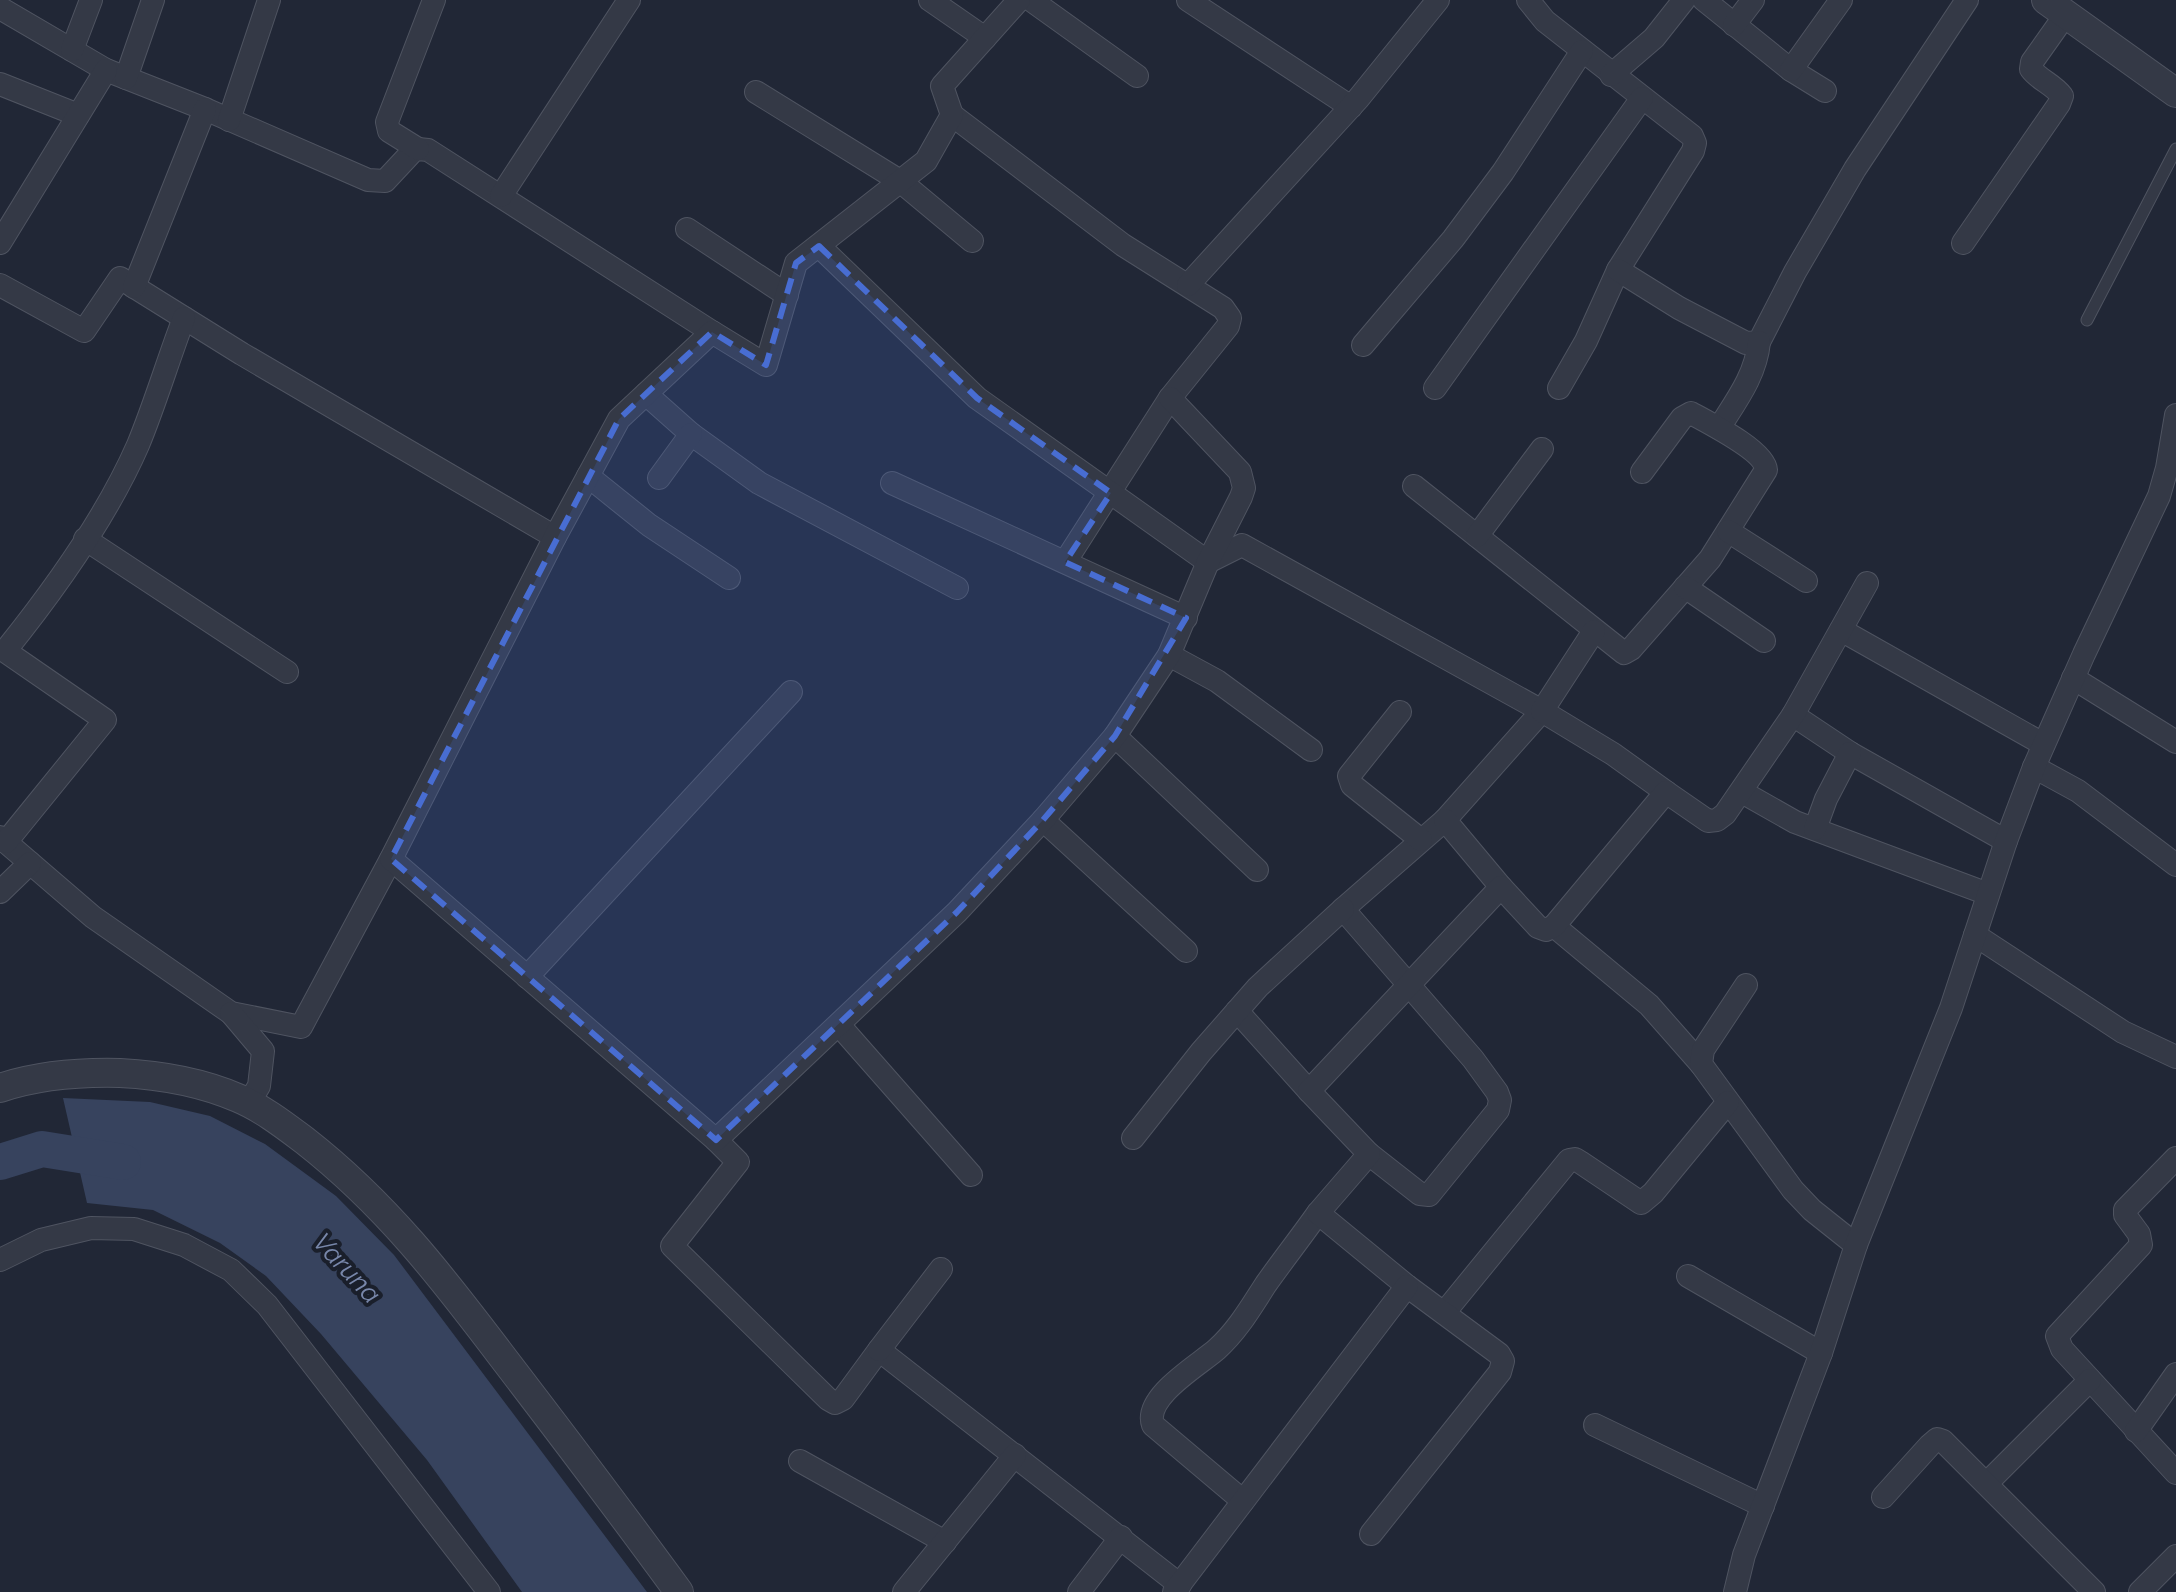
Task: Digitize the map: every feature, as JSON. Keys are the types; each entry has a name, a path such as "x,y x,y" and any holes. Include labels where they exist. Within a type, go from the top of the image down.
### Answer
{"street":[{"path":"72,50 91,0"},
{"path":"0,243 78,115 116,74 153,0"},
{"path":"229,120 269,0"},
{"path":"434,0 387,122 389,131 418,149 428,150 766,365 796,263 926,161 952,115"},
{"path":"501,196 629,0"},
{"path":"930,0 985,38"},
{"path":"1019,0 942,86 952,115 1123,245 1223,308 1230,322 1170,398 1065,562"},
{"path":"1031,0 1137,76"},
{"path":"1188,0 1351,107"},
{"path":"1528,0 1545,21 1692,136 1695,143 1693,151 1618,270 1586,341 1559,388"},
{"path":"1611,75 1654,38 1684,0"},
{"path":"1704,0 1791,70 1825,91"},
{"path":"1734,25 1753,0"},
{"path":"1791,70 1841,0"},
{"path":"1719,428 1751,374 1759,342 1827,214 1967,0"},
{"path":"1188,285 1351,107 1432,2"},
{"path":"1963,243 2059,104 2062,96 2058,90 2036,76 2031,69 2056,7 2176,93"},
{"path":"0,8 116,74 379,182 390,178 418,149"},
{"path":"1363,345 1453,239 1503,172 1582,51"},
{"path":"0,84 78,115"},
{"path":"756,92 900,181 972,241"},
{"path":"1435,388 1642,98"},
{"path":"134,287 205,109"},
{"path":"687,229 787,295"},
{"path":"819,246 977,398 1208,562"},
{"path":"1618,270 1679,308 1746,343 1759,342"},
{"path":"0,285 84,331 120,278 555,537"},
{"path":"184,318 137,446 85,539 30,621 5,651 105,720 3,840 93,917 231,1013 263,1051 259,1086 248,1104"},
{"path":"231,1013 301,1027 619,419 712,332"},
{"path":"646,394 691,434 759,483 957,588"},
{"path":"716,1140 957,912 1043,820 1115,736 1169,655 1208,562 1241,497 1244,480 1170,398"},
{"path":"1414,486 1624,653 1710,559 1763,478 1766,464 1719,428 1691,413 1686,414 1642,472"},
{"path":"1735,1592 1744,1555 1821,1353 1856,1245 1951,1008 2006,841 2043,744 2073,678 2168,502 2176,415"},
{"path":"659,478 691,434"},
{"path":"1477,536 1542,449"},
{"path":"588,476 649,525 729,578"},
{"path":"892,483 1186,618"},
{"path":"1728,531 1806,581"},
{"path":"85,539 287,672"},
{"path":"1208,562 1242,545 1542,711 1613,754 1708,821 1717,820 1725,814 1742,792 1793,715 1867,583"},
{"path":"1685,587 1764,641"},
{"path":"1841,630 2043,744"},
{"path":"1133,1138 1201,1052 1258,987 1445,820 1542,711 1594,631"},
{"path":"1169,655 1217,681 1311,750"},
{"path":"2073,678 2176,742"},
{"path":"527,977 791,692"},
{"path":"1400,712 1349,776 1352,785 1421,840"},
{"path":"1793,715 1850,753 2006,841"},
{"path":"1115,736 1257,870"},
{"path":"1815,829 1826,799 1850,753"},
{"path":"2034,767 2078,791 2176,865"},
{"path":"1445,820 1501,887 1538,927 1546,930 1554,926 1666,792"},
{"path":"1742,792 1795,822 1988,894"},
{"path":"1043,820 1186,951"},
{"path":"391,859 738,1162 672,1246 828,1399 835,1403 843,1399 941,1269"},
{"path":"0,892 30,863"},
{"path":"1309,1091 1501,887"},
{"path":"1237,1011 1369,1154 1420,1194 1429,1195 1498,1110 1500,1100 1497,1092 1408,983 1343,909"},
{"path":"1554,926 1649,1005 1701,1064 1793,1190 1812,1210 1856,1245"},
{"path":"1975,935 2123,1032 2176,1057"},
{"path":"1701,1064 1703,1050 1746,985"},
{"path":"839,1025 971,1175"},
{"path":"0,1088 22,1080 84,1072 139,1074 198,1083 276,1119 333,1162 376,1201 432,1265 679,1592"},
{"path":"1444,1313 1569,1160 1575,1159 1635,1202 1641,1203 1653,1193 1728,1102"},
{"path":"1243,1501 1153,1425 1150,1417 1153,1408 1177,1380 1216,1350 1234,1331 1318,1213 1369,1154"},
{"path":"2176,1158 2125,1210 2125,1215 2139,1234 2141,1245 2057,1336 2062,1349 2176,1473"},
{"path":"1318,1213 1407,1286 1499,1354 1503,1361 1500,1372 1371,1534"},
{"path":"0,1260 41,1240 91,1228 134,1229 184,1245 231,1270 267,1305 489,1592"},
{"path":"1688,1276 1821,1353"},
{"path":"879,1350 1121,1537 1177,1588 1407,1286"},
{"path":"2136,1431 2176,1374"},
{"path":"1987,1483 2090,1380"},
{"path":"1595,1425 1763,1506"},
{"path":"1883,1497 1937,1439 1943,1441 2094,1592"},
{"path":"912,1589 945,1542 1015,1455"},
{"path":"800,1461 945,1542"},
{"path":"1079,1592 1121,1537"},
{"path":"2140,1592 2176,1556"}],"lane":[{"path":"2087,320 2176,149"}],"highlighted area":[{"path":"819,246 977,398 1111,493 1065,562 1186,618 1115,736 1043,820 957,912 716,1140 391,859 619,419 712,332 766,365 796,263"}],"water":[{"path":"63,1098 150,1102 210,1116 265,1144 336,1196 394,1255 647,1592 522,1592 427,1460 321,1334 266,1276 220,1243 153,1210 87,1203"}],"waterway":[{"name":"Varuna","path":"0,1162 42,1149 123,1162"}]}
